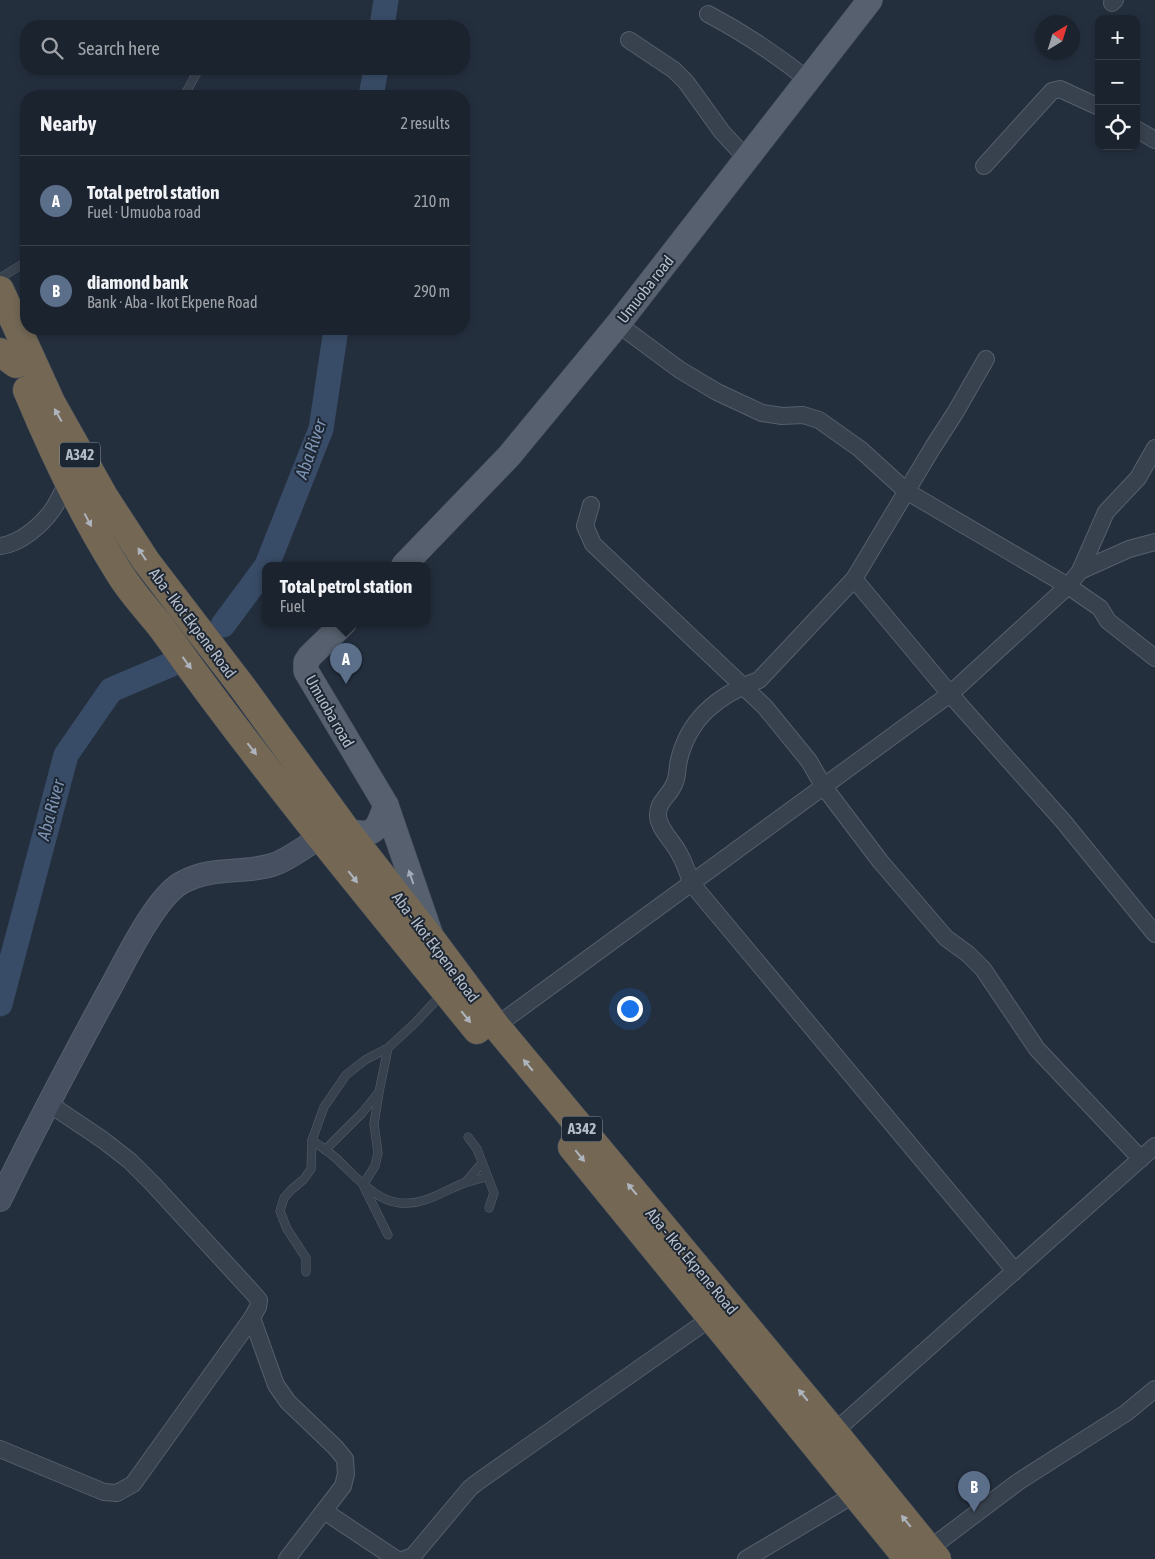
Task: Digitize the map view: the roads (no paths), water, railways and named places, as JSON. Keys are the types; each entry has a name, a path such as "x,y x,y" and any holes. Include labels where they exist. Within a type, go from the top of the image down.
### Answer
{"highway":[{"name":"Aba - Ikot Ekpene Road","path":"3,311 8,358 68,481 115,568 134,596 159,624 222,711 432,940 496,1026 834,1432 925,1556"},
{"name":"Aba - Ikot Ekpene Road","path":"3,311 105,498 146,561 243,688 334,834 375,906 855,1494 925,1556"}],"main road":[{"name":"Umuoba road","path":"407,562 509,456 618,324 870,0"},
{"name":"Umuoba road","path":"340,627 310,656 306,662 306,671 386,805 432,940"},
{"path":"334,834 368,834 376,831 386,805"}],"street":[{"path":"708,14 741,31 808,80"},
{"path":"630,40 674,70 686,82 722,132 747,159"},
{"path":"984,166 1052,91 1060,89 1095,105"},
{"path":"1140,131 1155,140"},
{"path":"618,324 680,370 717,392 762,414 782,416 803,415 819,420 860,450 906,491 1068,586 1100,608 1108,621 1155,658"},
{"path":"986,359 956,413 933,447 854,578 759,680 744,686 711,706 699,718 684,744 675,782 660,803 658,813 660,823 681,857 692,884 1015,1271"},
{"path":"496,1026 950,694 1068,586 1080,571 1106,512 1138,478 1155,448"},
{"path":"0,546 8,546 30,532 48,516 68,481"},
{"path":"591,505 586,526 593,544 766,707 809,761 824,787 880,861 946,938 968,954 983,969 1037,1049 1141,1159"},
{"path":"1080,571 1129,549 1155,542"},
{"path":"854,578 950,694 1063,821 1155,934"},
{"path":"0,1200 48,1103 142,931 160,902 181,882 209,872 270,866 334,834"},
{"path":"0,1449 104,1492 117,1493 133,1484 252,1318 258,1307 259,1300 130,1161 103,1140 48,1103"},
{"path":"834,1432 1155,1146"},
{"path":"252,1318 276,1385 288,1402 335,1447 344,1459 346,1474 343,1486 287,1559"},
{"path":"406,1559 413,1556 470,1488 711,1318"},
{"path":"925,1556 1018,1482 1126,1413 1155,1389"},
{"path":"746,1559 855,1494"},
{"path":"324,1511 396,1559"}],"lane":[{"path":"187,90 196,75"},
{"path":"0,278 20,266"},
{"path":"306,1272 306,1258 287,1229 280,1211 284,1198 304,1179 311,1169 312,1140 324,1107 346,1075 365,1060 388,1048 415,1024 445,991"},
{"path":"363,1185 374,1166 378,1154 374,1124 388,1048"},
{"path":"325,1150 362,1113 379,1092"},
{"path":"468,1136 477,1150 486,1177 494,1193 488,1208"},
{"path":"312,1140 363,1185 393,1202 409,1204 424,1200 465,1183 486,1177"},
{"path":"465,1183 482,1163"},
{"path":"363,1185 388,1235"}],"waterway":[{"name":"Aba River","path":"383,20 386,0"},
{"name":"Aba River","path":"372,90 375,75"},
{"name":"Aba River","path":"268,562 321,429 335,335"},
{"name":"Aba River","path":"223,625 262,572"},
{"name":"Aba River","path":"0,1004 66,755 111,690 172,664"}],"place":[{"name":"Total petrol station","path":"346,684"},
{"name":"diamond bank","path":"974,1512"}]}
